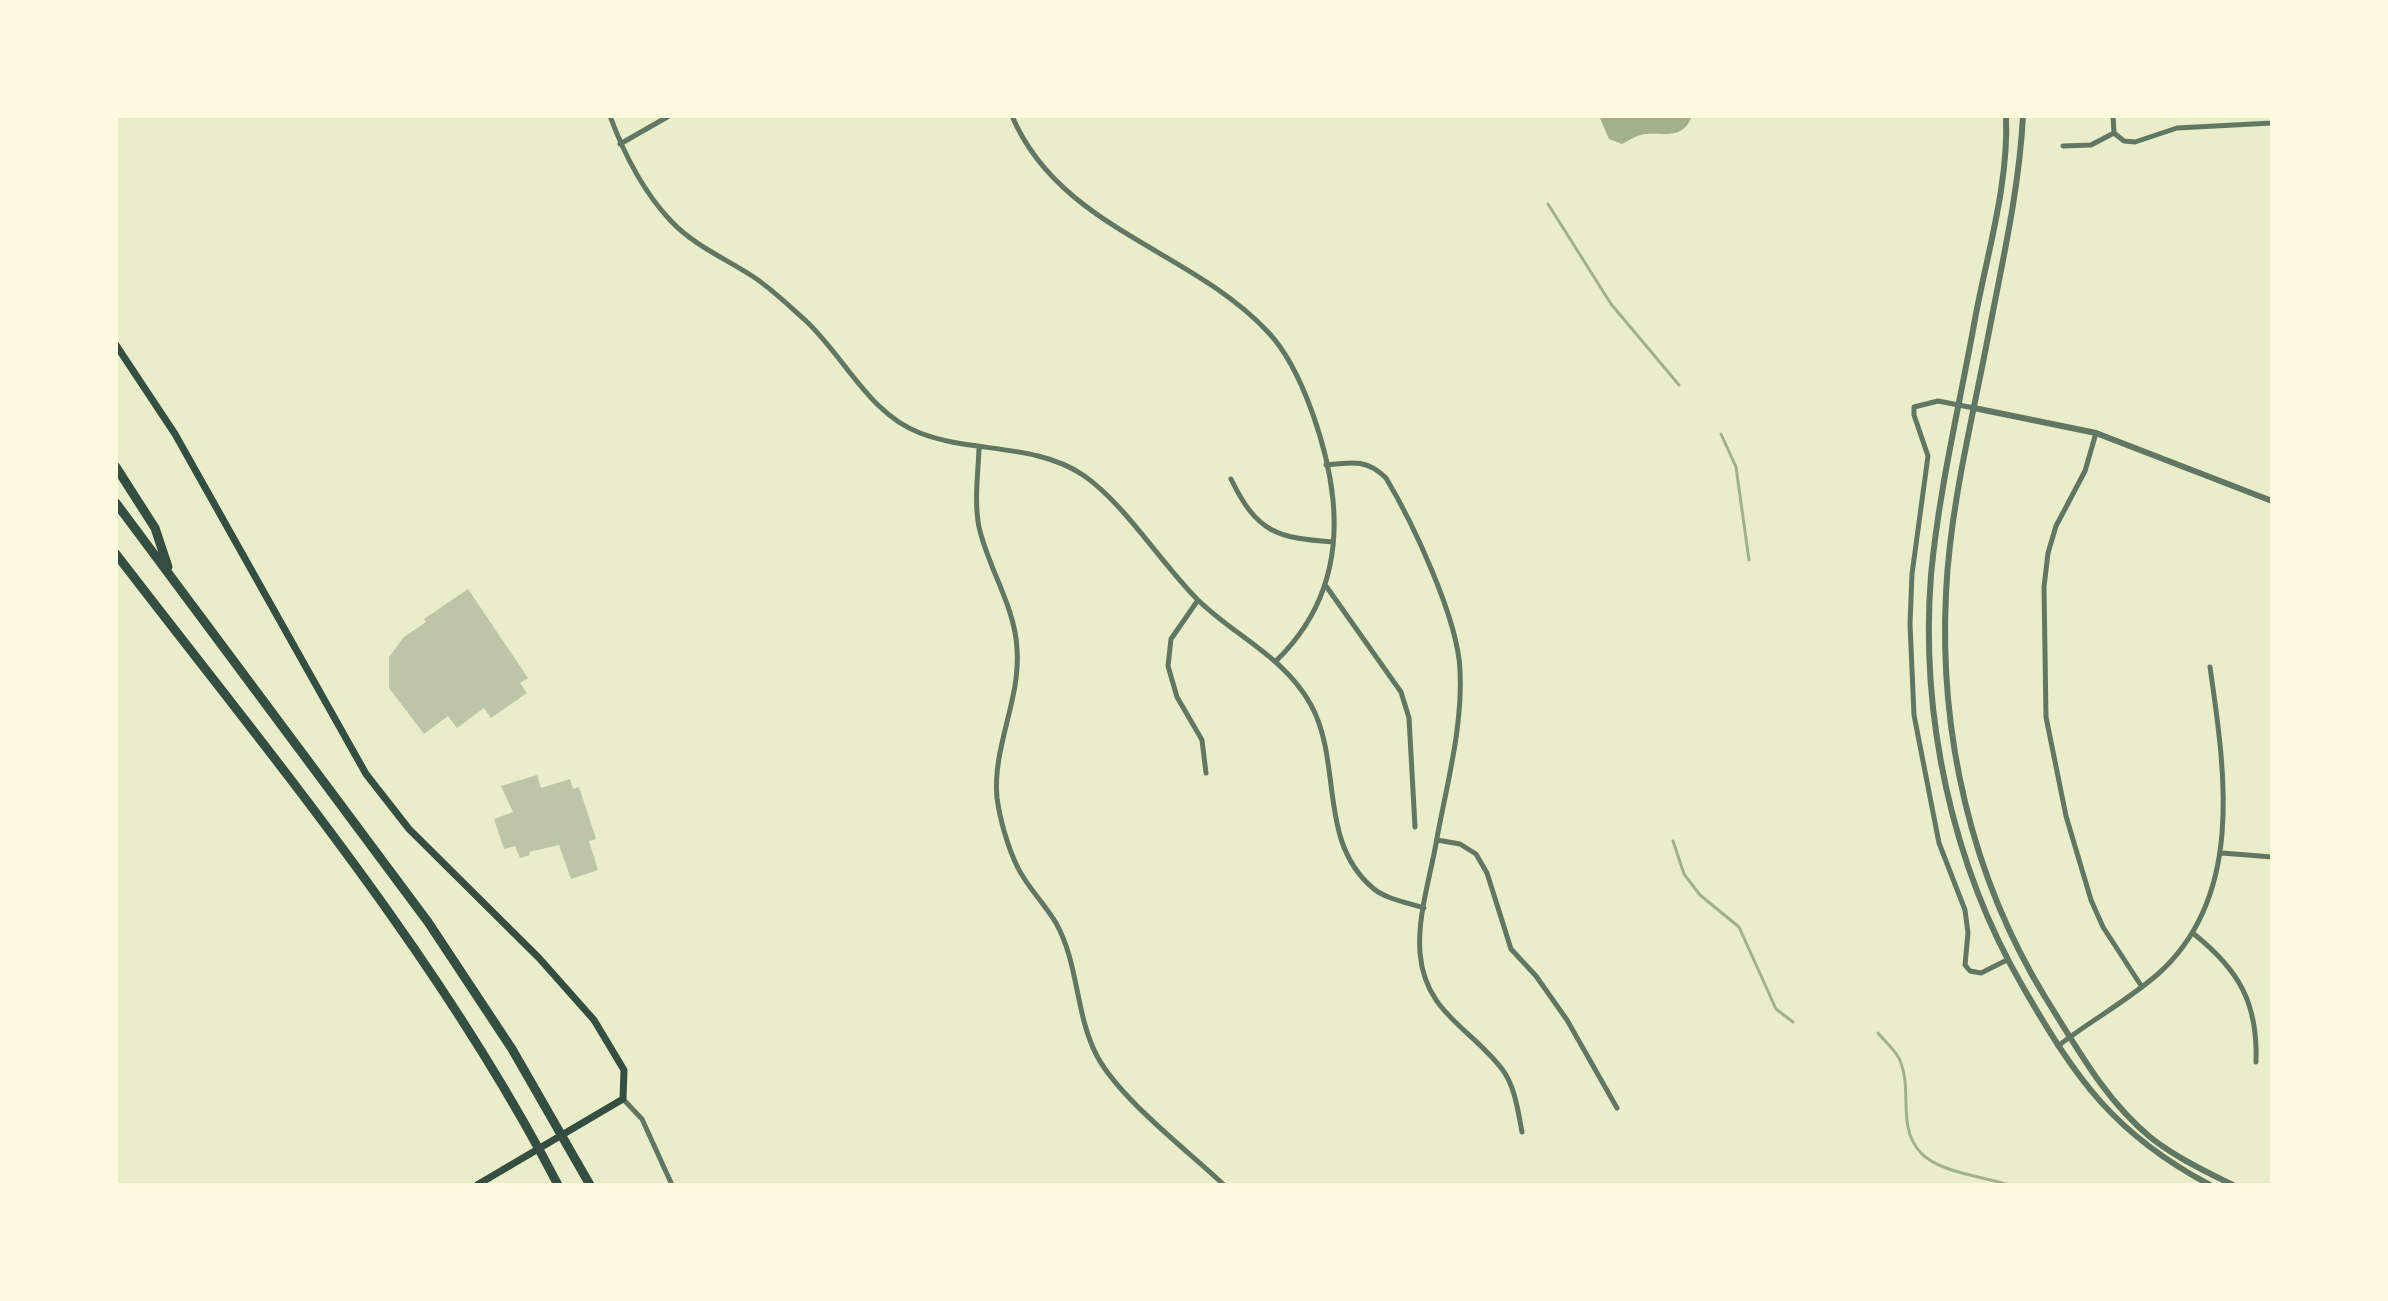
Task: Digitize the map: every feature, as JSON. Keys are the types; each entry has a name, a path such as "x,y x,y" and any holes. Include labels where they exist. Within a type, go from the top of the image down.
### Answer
{"highway":[{"path":"116,467 155,528 170,574"},
{"path":"116,503 469,982 590,1185"},
{"path":"116,554 405,938 500,1080 558,1185"}],"main road":[{"path":"116,345 175,434 366,774 409,829 539,958 594,1020 624,1070 623,1099 477,1185"}],"street":[{"path":"610,116 636,175 672,223 706,250 752,276 807,323 886,414 918,433 979,449 1031,455 1083,475 1198,600 1277,660 1311,705 1323,740 1335,822 1346,857 1375,890 1424,908"},
{"path":"620,144 669,116"},
{"path":"1012,116 1036,155 1071,197 1142,246 1233,300 1269,333 1291,363 1326,465 1334,514 1333,542 1325,585 1307,626 1277,660"},
{"path":"2006,116 1999,191 1932,573 1929,620 1934,715 1957,832 1979,897 2007,960 2078,1077 2145,1146 2210,1185"},
{"path":"2023,116 2017,183 1950,550 1945,677 1953,748 1969,822 1982,863 2021,955 2069,1037 2118,1107 2150,1137 2183,1160 2233,1185"},
{"path":"2113,116 2114,133 2124,141 2135,142 2177,128 2272,123"},
{"path":"2063,146 2091,145 2114,133"},
{"path":"2021,955 1981,973 1970,971 1965,965 1968,933 1965,910 1939,843 1914,715 1912,574 1928,456 1914,407 1938,401 2096,433 2272,501"},
{"path":"2096,433 2085,471 2056,526 2048,553 2044,587 2046,717 2066,816 2091,900 2103,927 2142,987"},
{"path":"979,449 976,501 980,528 1007,604 1018,649 1000,757 997,797 1004,828 1018,868 1056,923 1072,960 1078,999 1097,1055 1123,1090 1224,1185"},
{"path":"1326,465 1358,461 1373,466 1386,478 1448,610 1461,669 1459,708 1424,908 1420,952 1429,989 1447,1017 1502,1070 1515,1097 1522,1132"},
{"path":"1231,479 1240,498 1269,531 1289,539 1333,542"},
{"path":"1325,585 1401,692 1409,718 1415,827"},
{"path":"1198,600 1171,639 1168,666 1177,697 1202,740 1206,773"},
{"path":"2058,1046 2142,987 2194,934 2210,901 2222,853 2223,792 2210,667"},
{"path":"1437,840 1460,844 1476,854 1487,873 1511,949 1536,976 1567,1020 1617,1108"},
{"path":"2222,853 2272,857"},
{"path":"2194,934 2223,957 2246,994 2256,1028 2256,1062"},
{"path":"623,1099 642,1119 672,1185"}],"shaded area":[{"path":"1599,116 1692,116 1679,132 1644,134 1622,144 1609,139"}],"building":[{"path":"468,589 528,678 520,683 527,693 491,718 484,708 457,728 448,716 424,734 389,688 389,657 404,637 426,622 424,619"},
{"path":"537,775 541,788 570,779 573,789 579,787 596,839 589,841 598,870 571,879 559,845 529,852 530,855 520,858 515,846 504,849 494,819 513,812 501,786"}],"waterway":[{"path":"1548,204 1611,304 1679,385"},
{"path":"1721,434 1736,467 1749,560"},
{"path":"1673,841 1684,874 1700,895 1739,927 1776,1009 1793,1022"},
{"path":"1878,1033 1901,1063 1909,1132 1921,1153 1939,1165 2009,1185"}]}
